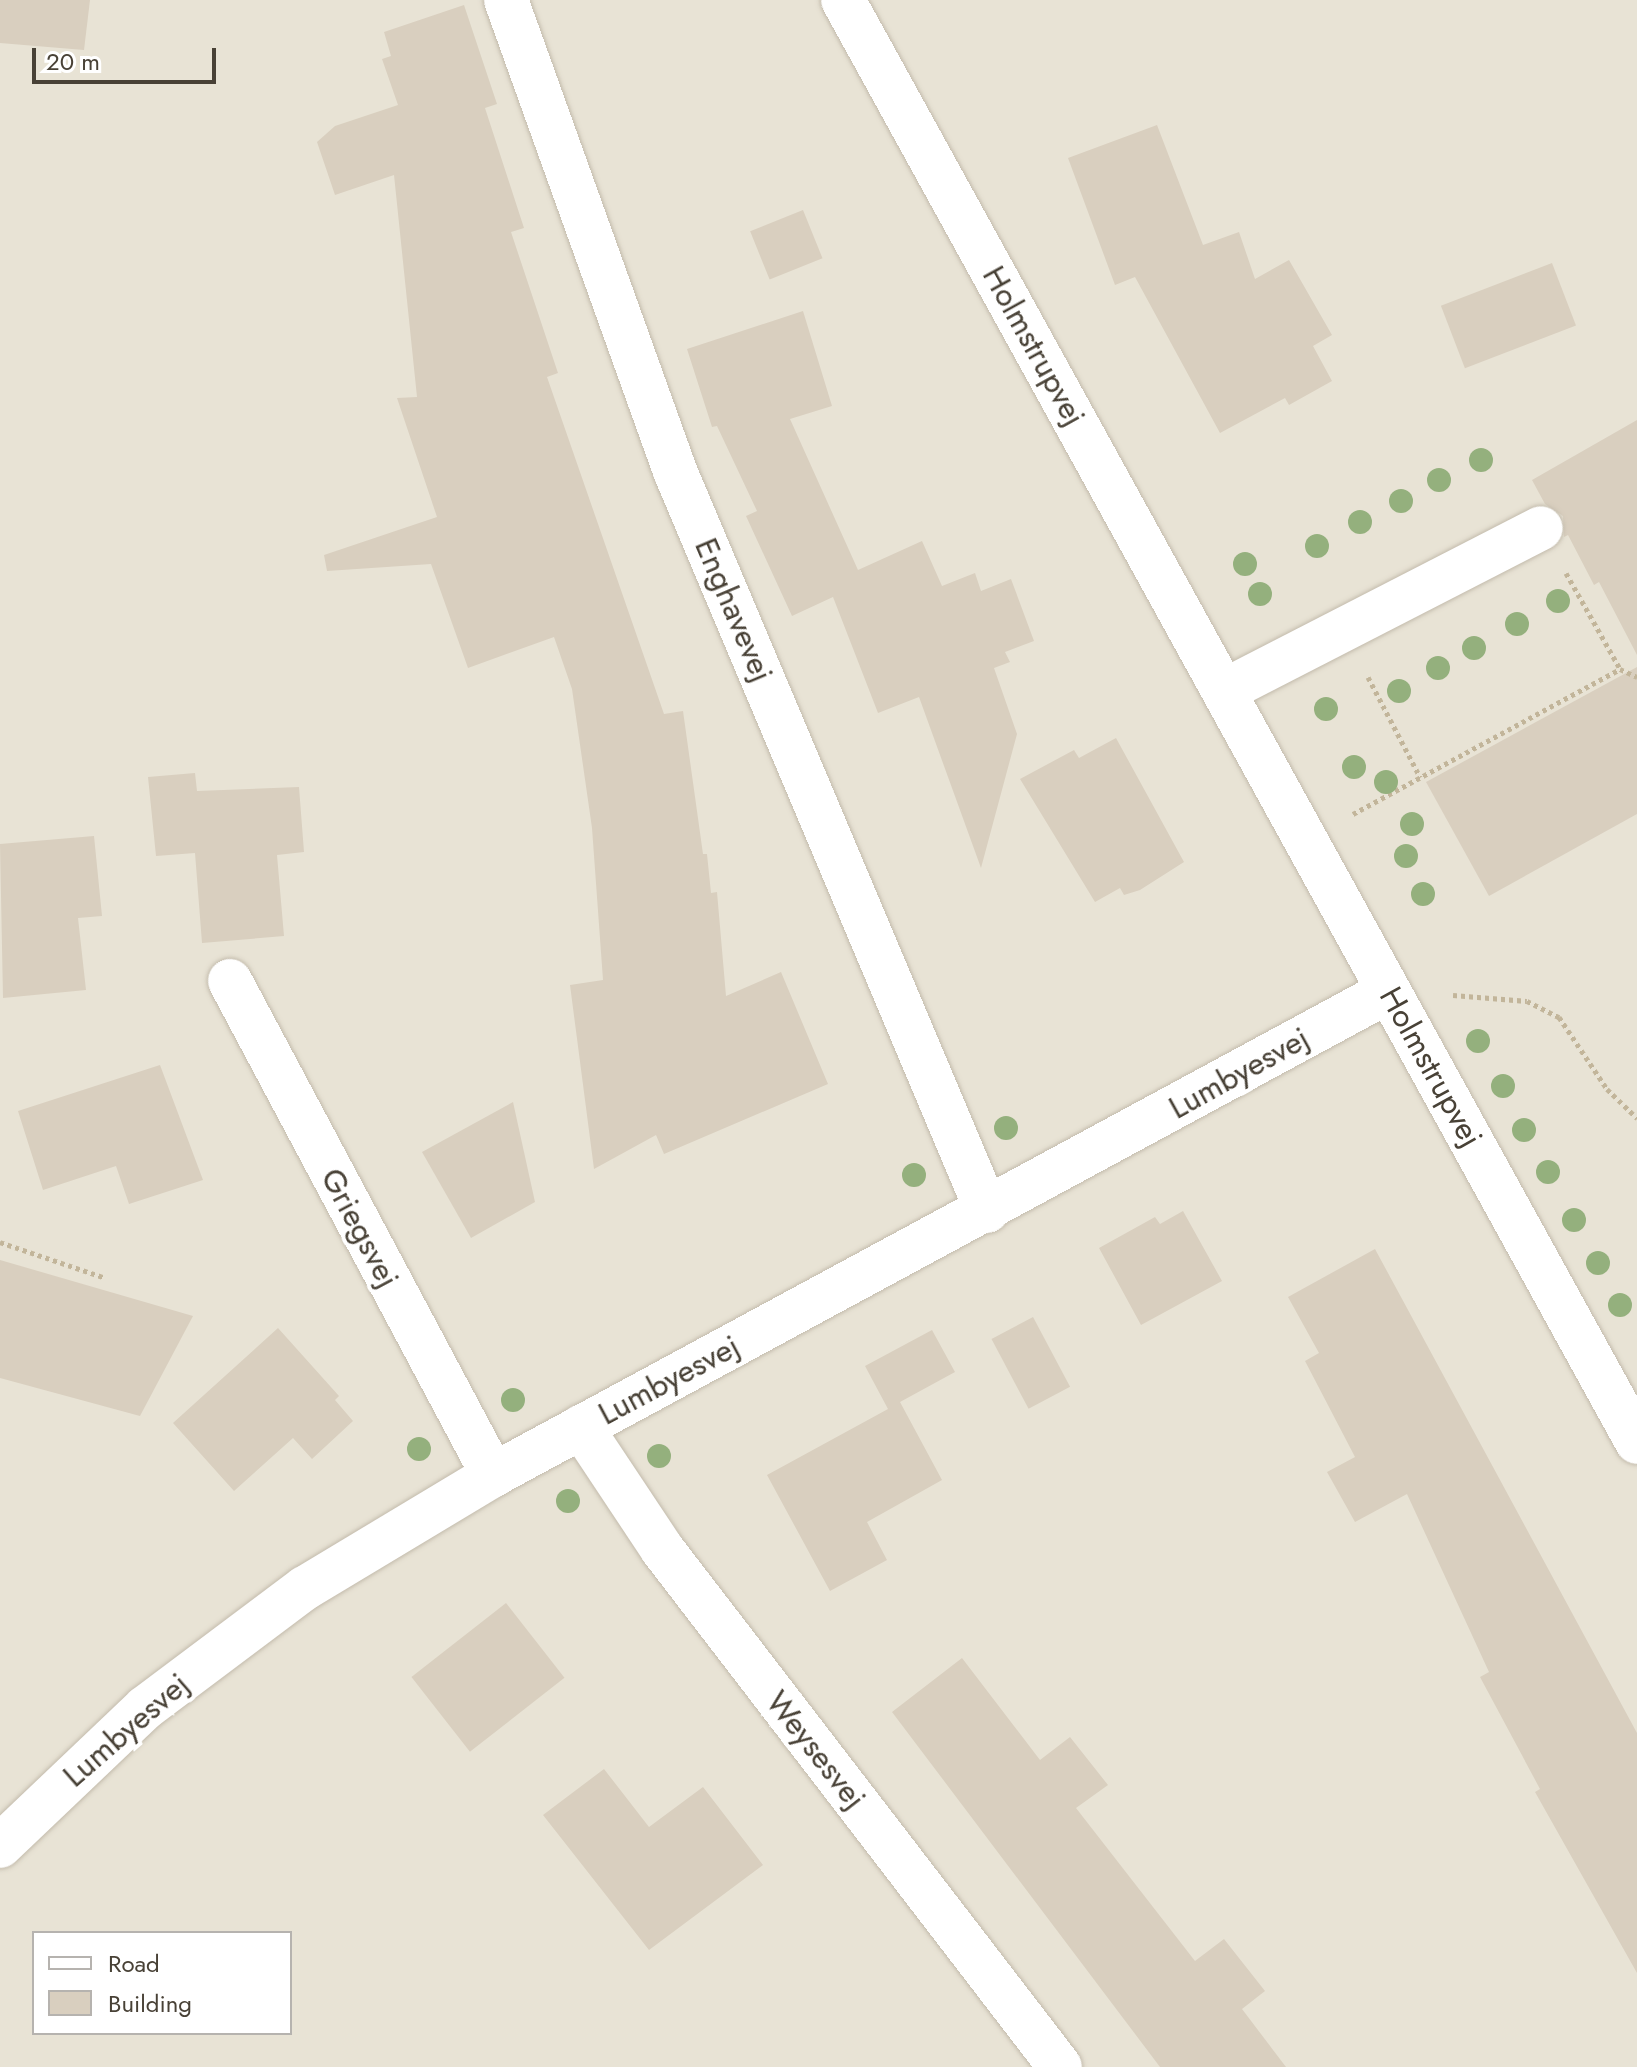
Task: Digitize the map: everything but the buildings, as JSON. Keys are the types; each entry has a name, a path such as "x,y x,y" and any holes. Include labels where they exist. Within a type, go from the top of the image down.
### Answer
{"street":[{"name":"Enghavevej","path":"506,0 675,471 987,1211"},
{"name":"Holmstrupvej","path":"843,0 1637,1442"},
{"path":"1224,691 1541,528"},
{"name":"Griegsvej","path":"230,981 493,1475"},
{"name":"Lumbyesvej","path":"0,1846 157,1699 305,1588 493,1475 987,1211 1389,991"},
{"name":"Weysesvej","path":"581,1427 662,1549 1060,2067"}],"path":[{"path":"1541,528 1620,669 1637,677"},
{"path":"1343,630 1420,777"},
{"path":"1306,840 1620,669"},
{"path":"1389,991 1527,1001 1559,1017 1607,1089 1637,1118"},
{"path":"0,1242 103,1277"}],"shaded area":[{"path":"0,0 1637,0 1637,2067 0,2067"}]}
